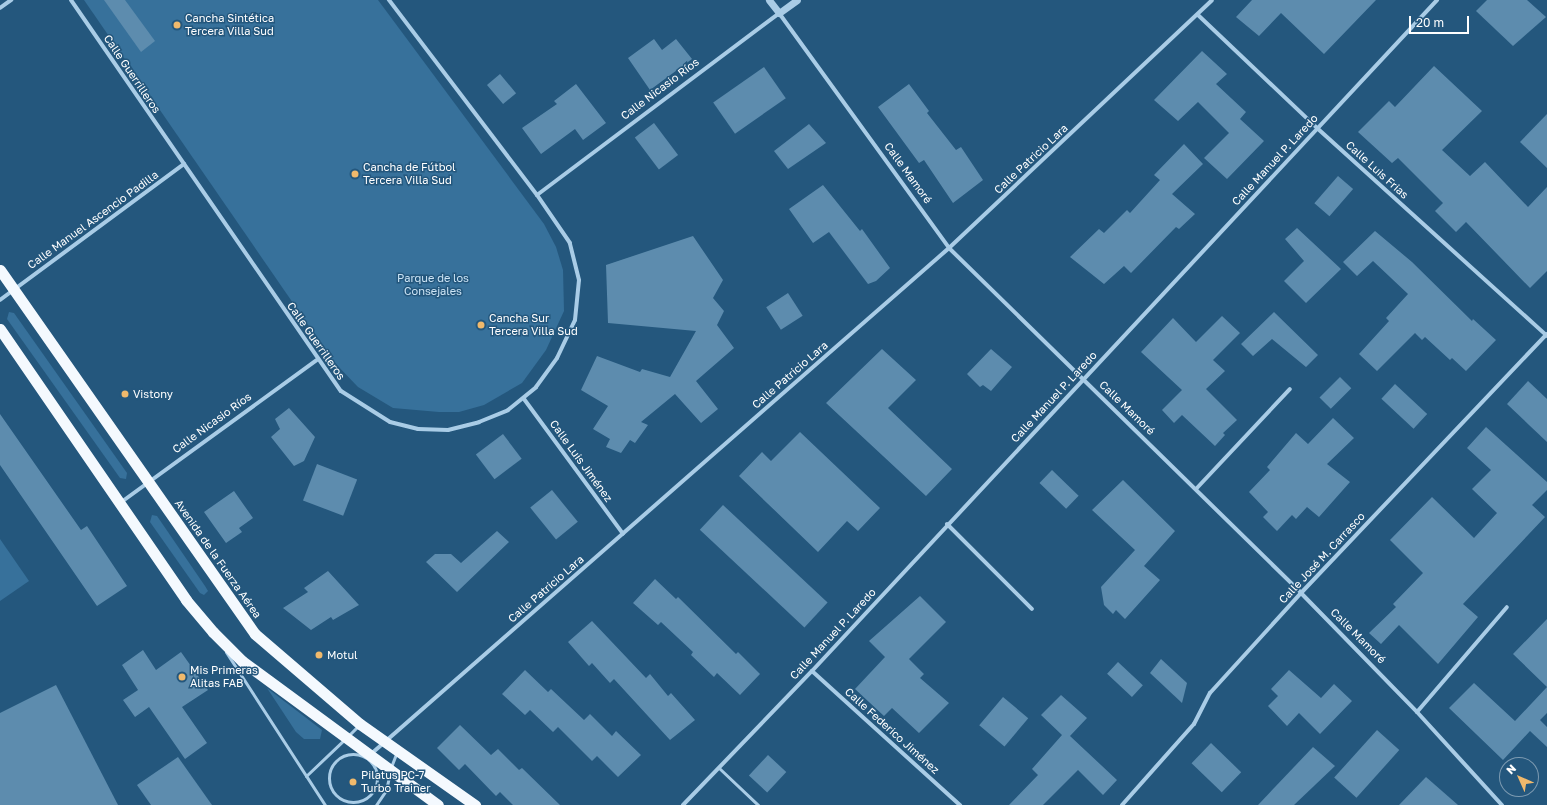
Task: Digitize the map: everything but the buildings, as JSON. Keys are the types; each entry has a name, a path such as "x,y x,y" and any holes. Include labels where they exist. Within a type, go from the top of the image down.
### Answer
{"highway":[{"name":"Avenida de la Fuerza Aérea","path":"0,270 255,634 360,724 475,805"},
{"path":"0,329 186,600 213,632 242,661 391,768 435,805"}],"street":[{"path":"0,8 11,0"},
{"name":"Calle Guerrilleros","path":"71,0 317,360 341,391 366,409 390,422 418,429 448,430 479,422 524,399 536,387 557,358 575,320 578,280 570,243 537,195 392,1"},
{"name":"Calle Mamoré","path":"769,0 949,248 1301,593 1417,712 1502,805"},
{"name":"Calle Nicasio Ríos","path":"537,195 797,0"},
{"name":"Calle Patricio Lara","path":"371,754 949,248 1198,15 1212,0"},
{"name":"Calle Manuel P. Laredo","path":"683,805 812,671 1082,379 1437,0"},
{"name":"Calle Luis Frias","path":"1198,15 1317,128 1547,335"},
{"name":"Calle Manuel Ascencio Padilla","path":"0,300 184,164"},
{"name":"Calle José M. Carrasco","path":"1122,805 1194,724 1210,693 1301,593 1547,335"},
{"name":"Calle Nicasio Ríos","path":"120,503 317,360"},
{"path":"1196,489 1290,389"},
{"name":"Calle Luis Jiménez","path":"524,399 623,534"},
{"path":"947,524 1032,609"},
{"path":"1417,712 1507,607"},
{"name":"Calle Federico Jiménez","path":"812,671 960,805"},
{"path":"353,754 360,755 376,768 378,782 371,796 364,801 349,803 342,800 332,789 330,774 338,760 353,754"}],"lane":[{"path":"213,632 325,805"},
{"path":"306,776 360,724"},
{"path":"376,805 386,790 391,768 398,750"},
{"path":"719,768 758,805"}],"green space":[{"name":"Parque de los Consejales","path":"84,0 378,0 544,224 556,247 563,270 564,311 546,350 522,383 484,405 459,412 439,412 393,408 358,387 333,361"},
{"path":"9,312 14,313 127,473 126,479 120,478 7,319"},
{"path":"152,515 157,516 205,586 208,591 204,595 200,593 150,522"},
{"path":"0,539 29,581 0,601"},
{"path":"267,688 322,730 320,739 304,739 296,732"}],"place":[{"name":"Cancha Sintética Tercera Villa Sud","path":"177,25"},
{"name":"Cancha de Fútbol Tercera Villa Sud","path":"355,174"},
{"name":"Cancha Sur Tercera Villa Sud","path":"481,325"},
{"name":"Vistony","path":"125,394"},
{"name":"Motul","path":"319,655"},
{"name":"Mis Primeras Alitas FAB","path":"182,677"},
{"name":"Pilatus PC-7 Turbo Trainer","path":"353,782"}]}
